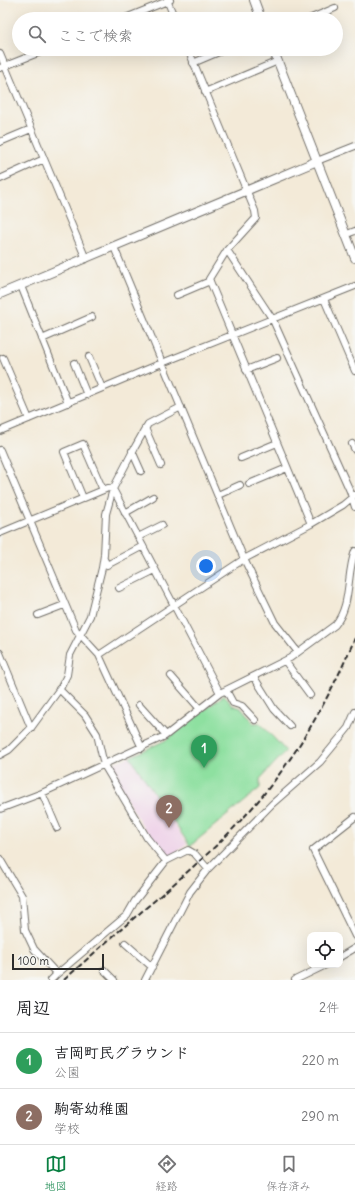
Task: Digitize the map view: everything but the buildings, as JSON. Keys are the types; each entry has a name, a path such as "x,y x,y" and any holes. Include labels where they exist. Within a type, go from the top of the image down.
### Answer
{"street":[{"path":"140,12 168,0 172,12"},
{"path":"254,0 258,12"},
{"path":"325,12 335,8"},
{"path":"0,54 2,67 31,129 86,259"},
{"path":"2,67 30,56"},
{"path":"190,56 256,211 256,218 227,250 209,279 311,524"},
{"path":"193,63 210,56"},
{"path":"276,56 317,162 351,233 355,258"},
{"path":"205,92 278,61"},
{"path":"0,142 31,129"},
{"path":"0,294 355,146"},
{"path":"0,179 44,159"},
{"path":"114,247 244,559 274,623 297,651"},
{"path":"227,250 273,320 354,496 355,508"},
{"path":"177,295 210,281"},
{"path":"21,286 68,403"},
{"path":"0,431 162,363 232,337 355,286"},
{"path":"324,299 355,371"},
{"path":"42,340 92,317"},
{"path":"89,357 102,388"},
{"path":"246,370 277,358"},
{"path":"3,363 29,419"},
{"path":"74,363 87,395"},
{"path":"0,755 9,750 31,728 59,689 67,675 70,655 90,616 104,559 106,514 114,490 132,451 148,424 181,407"},
{"path":"145,428 161,466"},
{"path":"241,458 277,443"},
{"path":"83,498 64,452 83,444 103,490"},
{"path":"0,450 64,605 79,636 99,655 142,748"},
{"path":"132,451 141,471"},
{"path":"249,484 287,468"},
{"path":"218,495 240,485"},
{"path":"0,534 108,488 114,490 174,606 223,692 233,703 242,706 254,720"},
{"path":"99,655 244,559 311,524 354,496"},
{"path":"126,513 153,497"},
{"path":"138,538 162,525"},
{"path":"104,559 106,565 143,546"},
{"path":"0,809 42,793 142,748 166,735 223,692 285,661 340,619 347,596 350,566 355,551"},
{"path":"119,588 155,570"},
{"path":"38,615 64,605"},
{"path":"0,653 31,728"},
{"path":"285,661 310,695"},
{"path":"171,676 200,709"},
{"path":"254,677 274,709 290,726"},
{"path":"59,689 85,715 97,734 104,765 147,838 166,861"},
{"path":"139,705 166,735"},
{"path":"144,980 190,892 208,869 272,804 320,762 335,746 354,716"},
{"path":"42,793 57,828"},
{"path":"354,820 313,850 355,936"},
{"path":"51,980 127,915 135,901 166,861 188,850 195,854 208,869"},
{"path":"0,859 22,896 25,930 34,949 57,974"},
{"path":"125,943 152,967"},
{"path":"343,955 355,948"},
{"path":"295,980 320,968"},
{"path":"104,970 114,980"}],"shaded area":[{"path":"130,757 187,844 171,857 165,856 143,827 109,768 111,764"}],"green space":[{"path":"224,695 232,705 241,708 253,723 260,723 286,751 260,779 260,788 190,846 130,757 166,740"}],"railway":[{"path":"64,980 188,871 244,817 278,776 307,732 333,686 355,638"}],"place":[{"name":"吉岡町民グラウンド","path":"204,768"},
{"name":"駒寄幼稚園","path":"169,828"}]}
